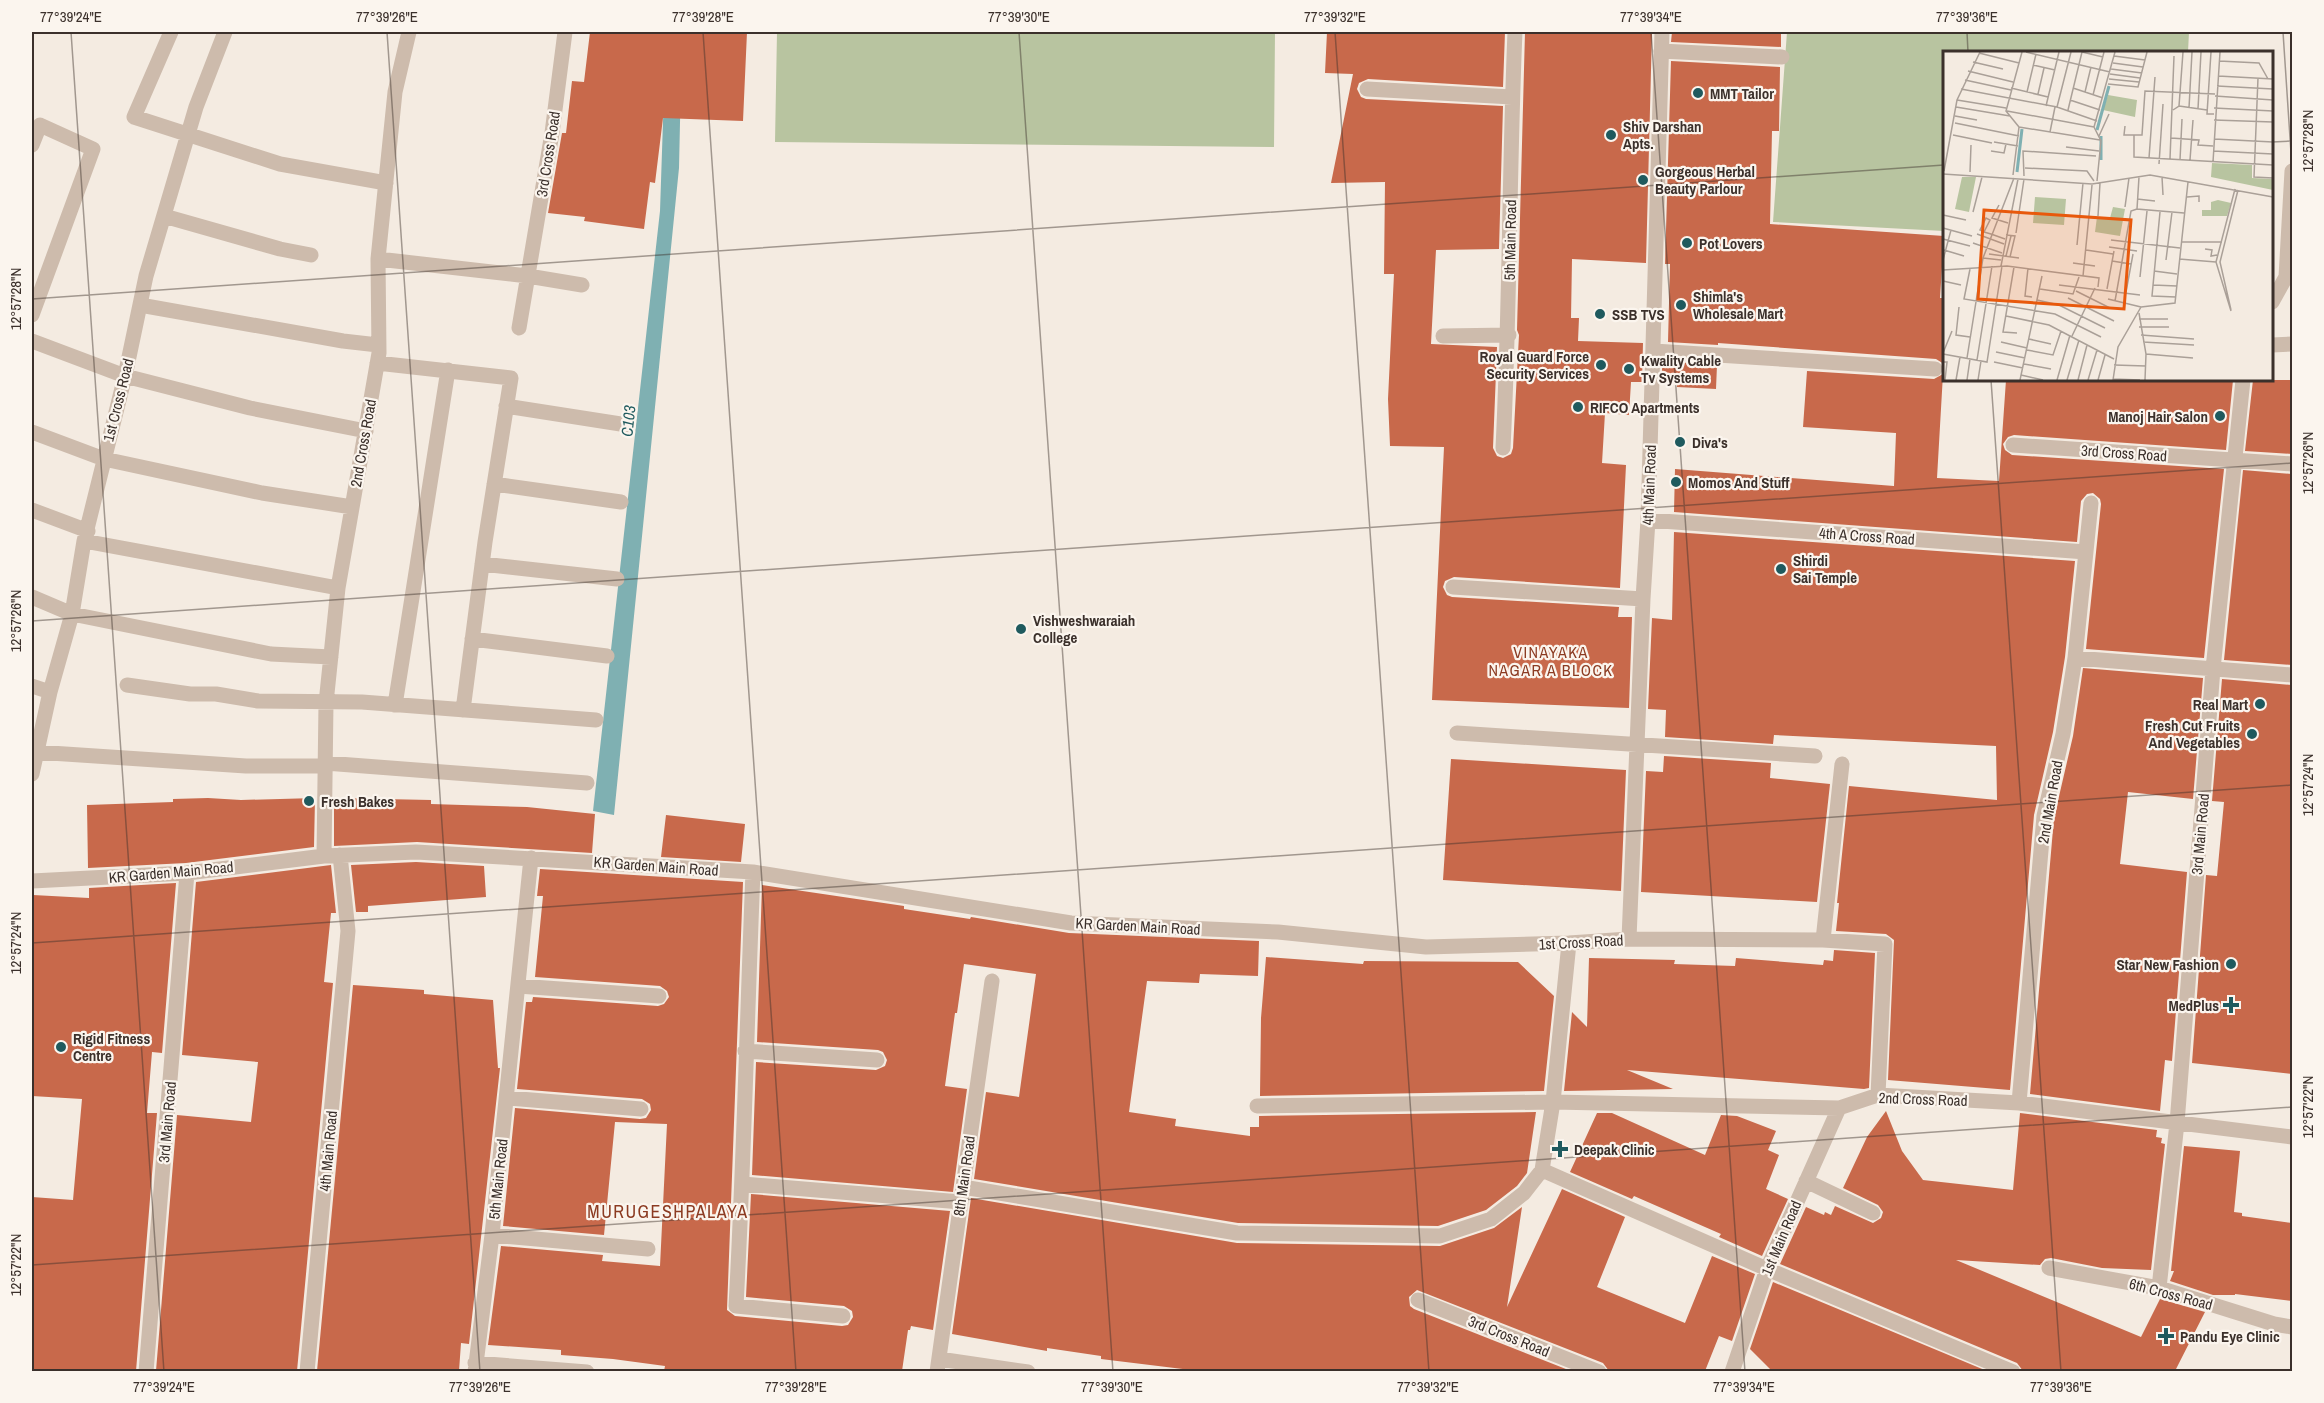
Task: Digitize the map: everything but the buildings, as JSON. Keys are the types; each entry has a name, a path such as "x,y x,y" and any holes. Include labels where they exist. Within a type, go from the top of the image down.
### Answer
{"street":[{"path":"171,32 134,117 280,164 386,183"},
{"name":"1st Cross Road","path":"33,763 72,614 86,536 125,376 146,276 196,107 225,32"},
{"name":"2nd Cross Road","path":"348,931 332,856 324,764 326,703 338,588 377,363 378,259 395,92 409,32"},
{"name":"3rd Cross Road","path":"519,328 552,134 565,32"},
{"name":"5th Main Road","path":"1503,448 1509,335 1515,32"},
{"name":"4th Main Road","path":"1629,939 1642,599 1648,520 1662,32"},
{"path":"1661,51 1782,57"},
{"path":"1367,89 1512,97"},
{"path":"32,145 40,125 93,149 32,315"},
{"path":"2273,299 2286,277 2292,171"},
{"path":"164,216 280,249 311,255"},
{"path":"378,259 528,276 582,285"},
{"path":"140,305 343,341 378,345"},
{"path":"1443,336 1509,335"},
{"path":"32,341 125,376 250,408 366,431"},
{"path":"2273,345 2292,344"},
{"path":"1654,351 1935,369"},
{"path":"377,363 511,378 482,564 463,710"},
{"path":"395,705 448,370"},
{"name":"3rd Main Road","path":"2159,1288 2177,1122 2213,669 2243,381"},
{"path":"506,406 627,425"},
{"path":"32,432 104,459 262,493 352,507"},
{"name":"3rd Cross Road","path":"2013,445 2292,465"},
{"path":"494,484 621,502"},
{"name":"2nd Main Road","path":"2019,1103 2044,816 2063,734 2075,658 2091,503"},
{"path":"32,510 86,536 338,588"},
{"name":"4th A Cross Road","path":"1648,520 2086,552"},
{"path":"482,564 617,579"},
{"path":"1453,587 1642,599"},
{"path":"32,597 72,614 271,654 331,657"},
{"path":"472,639 607,656"},
{"path":"2075,658 2292,675"},
{"path":"127,685 190,694 216,694 258,701 362,702 596,720"},
{"path":"32,686 50,692"},
{"path":"1457,733 1815,756"},
{"path":"33,763 246,766 324,764 587,783"},
{"path":"1823,940 1842,764"},
{"name":"KR Garden Main Road","path":"32,881 187,873 332,856 416,852 753,872 1071,923 1278,932"},
{"name":"5th Main Road","path":"475,1367 507,1098 531,858"},
{"path":"753,872 736,1306 843,1316"},
{"name":"3rd Main Road","path":"146,1371 187,873"},
{"name":"4th Main Road","path":"307,1371 348,931"},
{"name":"1st Cross Road","path":"1278,932 1426,947 1569,944 1629,939 1823,940 1885,944 1878,1095"},
{"path":"742,1184 962,1194 1238,1233 1440,1236 1491,1219 1524,1193 1542,1170 1552,1102 1569,944"},
{"name":"8th Main Road","path":"938,1365 992,981"},
{"path":"518,986 659,996"},
{"path":"745,1051 877,1060"},
{"name":"2nd Cross Road","path":"1257,1106 1552,1102 1839,1108 1878,1095 2019,1103 2292,1137"},
{"path":"507,1098 641,1109"},
{"name":"1st Main Road","path":"1732,1371 1767,1269 1839,1108"},
{"path":"1542,1170 1767,1269 2013,1371"},
{"path":"1806,1181 1873,1213"},
{"path":"492,1234 648,1249"},
{"name":"6th Cross Road","path":"2049,1268 2159,1288 2274,1324 2292,1327"},
{"name":"3rd Cross Road","path":"1418,1300 1599,1371"},
{"path":"938,1365 1028,1371"},
{"path":"475,1367 587,1371"}],"green space":[{"path":"777,32 1275,32 1274,147 775,142"},
{"path":"1787,32 2189,32 2188,51 1943,51 1943,231 1773,222"}],"water":[{"path":"666,32 682,32 679,168 614,815 593,811 660,211"}],"place":[{"name":"MMT Tailor","path":"1698,93"},
{"name":"Shiv Darshan Apts.","path":"1611,135"},
{"name":"Gorgeous Herbal Beauty Parlour","path":"1643,180"},
{"name":"Pot Lovers","path":"1687,243"},
{"name":"Shimla's Wholesale Mart","path":"1681,305"},
{"name":"SSB TVS","path":"1600,314"},
{"name":"Royal Guard Force Security Services","path":"1601,365"},
{"name":"Kwality Cable Tv Systems","path":"1629,369"},
{"name":"RIFCO Apartments","path":"1578,407"},
{"name":"Manoj Hair Salon","path":"2220,416"},
{"name":"Diva's","path":"1680,442"},
{"name":"Momos And Stuff","path":"1676,482"},
{"name":"Shirdi Sai Temple","path":"1781,569"},
{"name":"Vishweshwaraiah College","path":"1021,629"},
{"name":"Real Mart","path":"2260,704"},
{"name":"Fresh Cut Fruits And Vegetables","path":"2252,734"},
{"name":"Fresh Bakes","path":"309,801"},
{"name":"Star New Fashion","path":"2231,964"},
{"name":"MedPlus","path":"2231,1005"},
{"name":"Rigid Fitness Centre","path":"61,1047"},
{"name":"Deepak Clinic","path":"1560,1149"},
{"name":"Pandu Eye Clinic","path":"2166,1336"}],"district":[{"name":"VINAYAKA NAGAR A BLOCK","path":"1551,661"},
{"name":"MURUGESHPALAYA","path":"668,1211"}],"water label":[{"name":"C103","path":"628,421"}]}
